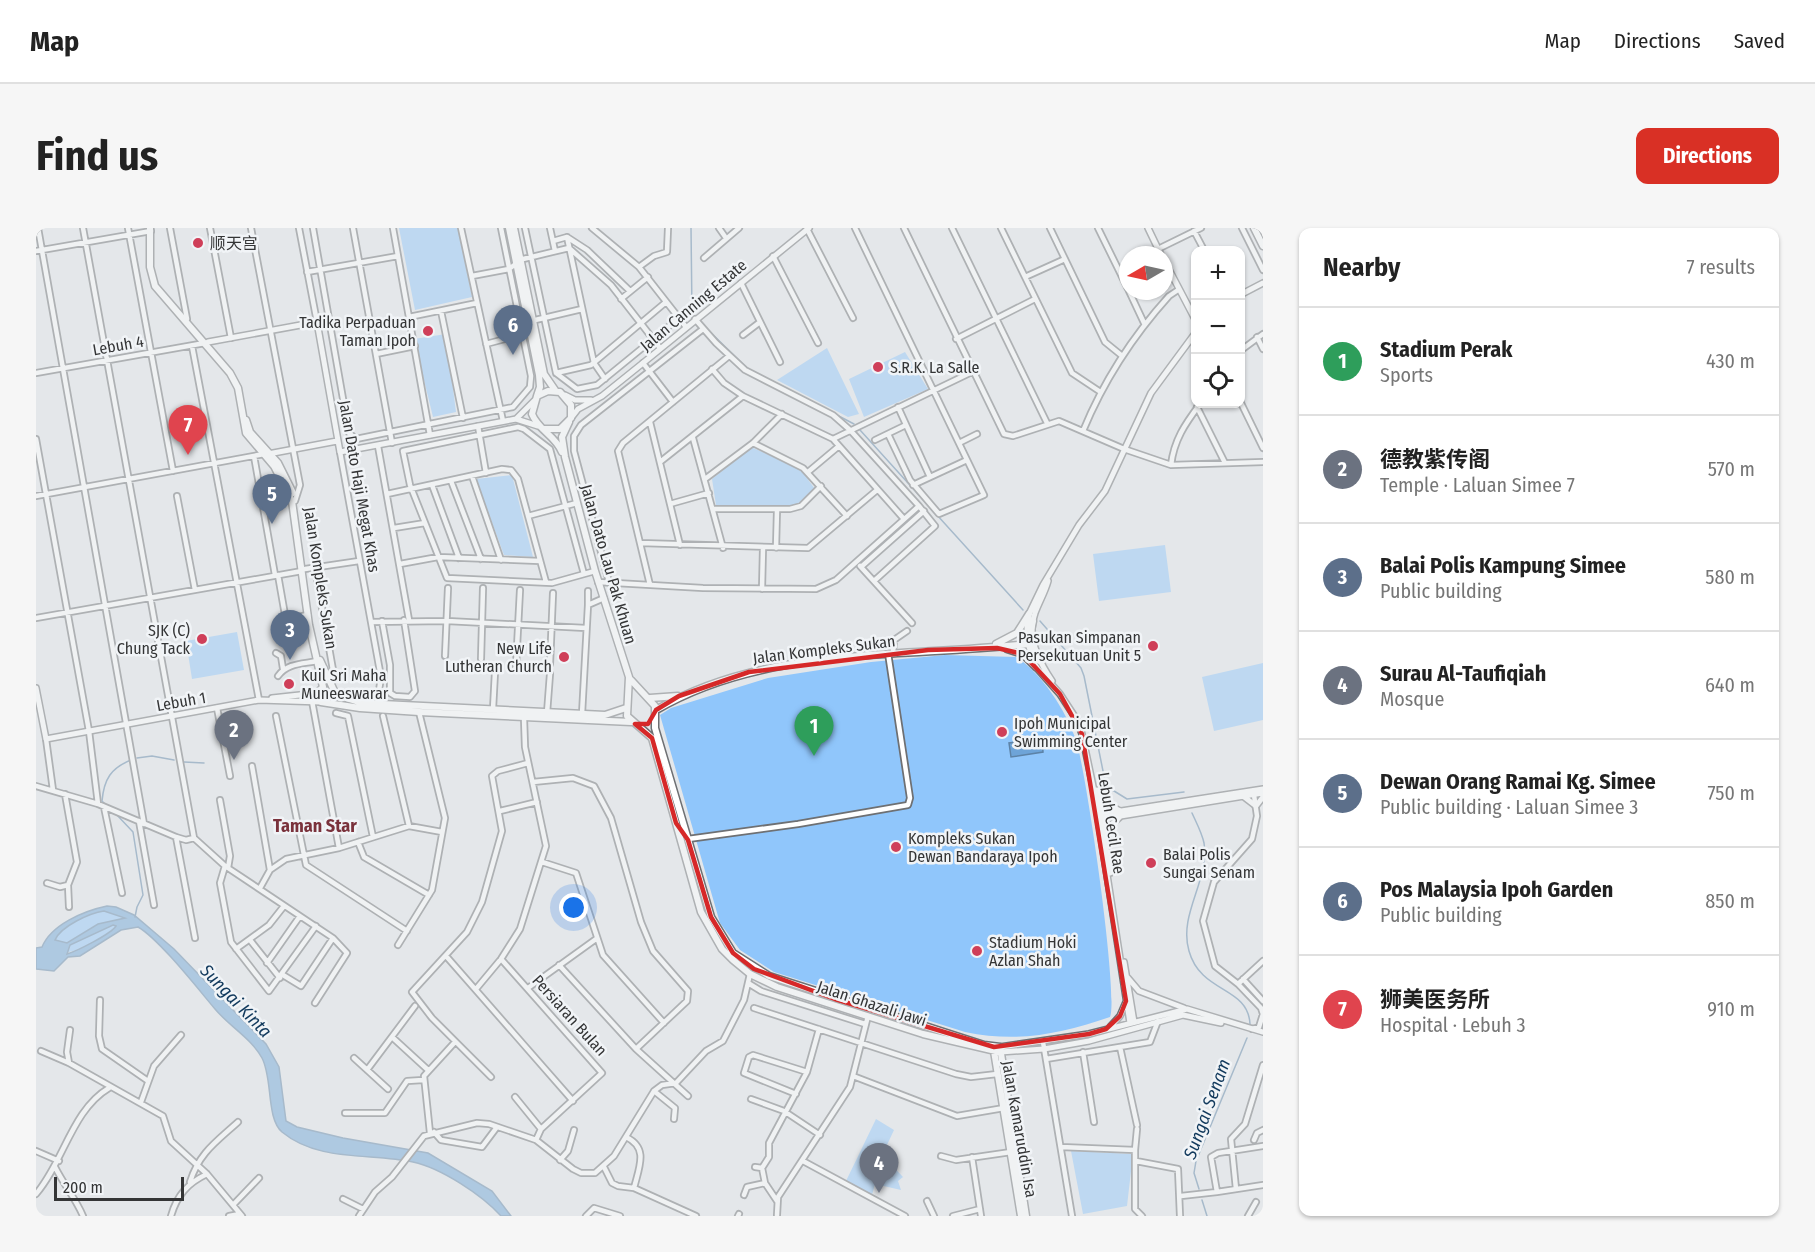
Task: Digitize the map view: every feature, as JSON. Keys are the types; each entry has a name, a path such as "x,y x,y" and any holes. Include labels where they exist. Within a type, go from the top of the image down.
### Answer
{"main road":[{"path":"509,228 519,264 534,320 544,374 555,390 565,395 571,405 570,420 554,431 540,427 532,414 540,387 519,264 514,228"},
{"path":"1256,228 1263,238"},
{"path":"1256,228 1263,246"},
{"name":"Jalan Kompleks Sukan","path":"153,229 154,277 161,289 233,378 238,388 244,429 278,463 295,501 308,615 323,687"},
{"name":"Jalan Kompleks Sukan","path":"153,229 151,273 155,286 206,342"},
{"path":"536,399 555,390"},
{"name":"Jalan Dato Lau Pak Khuan","path":"570,420 562,436 565,457 598,582 629,677"},
{"name":"Jalan Dato Lau Pak Khuan","path":"540,427 558,444 565,457"},
{"name":"Jalan Kompleks Sukan","path":"267,454 292,501 316,647 336,695"},
{"path":"997,646 1017,633 1029,614"},
{"path":"1033,621 1028,642 1038,664"},
{"name":"Jalan Kompleks Sukan","path":"655,713 679,696 749,672 891,653 976,648 1028,642"},
{"path":"997,646 1019,652 1038,664"},
{"path":"332,687 323,687 318,693 321,702 419,712 648,724 655,713 648,697 638,690 629,677"},
{"path":"629,677 627,706 633,723"},
{"path":"329,703 336,695 351,701 377,704 611,714 627,706 636,696 648,697"},
{"name":"Jalan Kompleks Sukan","path":"648,697 679,696"},
{"name":"Jalan Ghazali Jawi","path":"655,713 657,736 706,906 733,953 769,976 997,1050"},
{"name":"Jalan Ghazali Jawi","path":"633,723 652,738 706,923 722,949 750,974 777,987 923,1034 968,1046 997,1050"},
{"path":"676,823 682,836 688,839 684,842 685,856"},
{"path":"733,953 750,974"},
{"path":"853,1004 868,1016 889,1015"},
{"path":"909,1022 923,1034"},
{"path":"968,1046 989,1057 998,1078"},
{"name":"Jalan Kamaruddin Isa","path":"997,1050 998,1078 1021,1216"},
{"name":"Jalan Kamaruddin Isa","path":"997,1050 1026,1216"}],"street":[{"path":"38,228 39,251 65,368 129,724 154,905"},
{"path":"83,228 195,838 226,867 333,938 347,953 315,1003"},
{"path":"128,228 173,471"},
{"path":"170,228 187,319"},
{"path":"210,228 231,338"},
{"path":"251,228 300,486 295,501"},
{"name":"Jalan Dato Haji Megat Khas","path":"299,228 381,677 377,704"},
{"path":"313,228 352,438 429,425 516,406 532,382 501,228"},
{"path":"352,228 392,443"},
{"path":"393,228 430,435"},
{"path":"461,228 503,421"},
{"path":"525,228 556,373 579,390 596,386 605,380 680,318"},
{"path":"550,228 555,251"},
{"path":"592,228 639,267 686,327"},
{"path":"639,267 654,256 668,252 668,228"},
{"path":"718,228 726,238"},
{"path":"704,258 739,228"},
{"path":"855,228 984,495 942,515 913,485 888,434"},
{"path":"911,228 904,229 1004,434 1013,436 1047,423 1059,421 1124,449 1171,465 1263,462"},
{"path":"952,228 1047,423"},
{"path":"1001,228 1072,373 1099,392"},
{"path":"1050,228 1105,342 1121,355"},
{"path":"1098,228 1119,270"},
{"path":"1148,228 1157,246"},
{"path":"1164,246 1201,228"},
{"path":"1242,228 1263,270"},
{"path":"39,251 153,229"},
{"path":"808,229 853,318"},
{"name":"Jalan Canning Estate","path":"570,420 578,409 625,378 808,229"},
{"path":"1194,231 1202,246"},
{"path":"553,241 567,237 587,250 630,291"},
{"path":"567,237 594,363 605,380"},
{"path":"472,276 509,269 531,257 569,248"},
{"path":"569,248 611,285 660,348"},
{"path":"307,272 398,256"},
{"path":"773,256 818,343"},
{"path":"1025,277 1065,259"},
{"path":"621,299 648,278"},
{"path":"1173,279 1191,312"},
{"path":"741,283 780,362"},
{"path":"1245,292 1263,283"},
{"path":"1083,431 1099,392 1121,355 1144,323 1169,296 1178,290"},
{"path":"956,339 1035,299"},
{"path":"1134,300 1144,323"},
{"path":"556,373 594,363 666,302"},
{"path":"409,317 477,303"},
{"path":"486,344 531,334 530,323 534,320 582,309"},
{"path":"441,311 463,418"},
{"path":"695,319 745,370 833,415 850,430 935,526 874,581"},
{"name":"Lebuh 4","path":"36,373 317,322"},
{"path":"743,336 760,322"},
{"path":"609,582 574,451 576,432 583,423 703,329"},
{"path":"1245,347 1263,334"},
{"path":"1257,337 1263,350"},
{"name":"Lebuh Cecil Rae","path":"1028,642 1029,614 1049,576 1074,533 1105,491 1151,393 1191,339"},
{"path":"192,346 235,583 259,700 318,693"},
{"path":"376,354 414,346"},
{"path":"650,585 617,454 621,445 729,356"},
{"path":"643,363 673,402"},
{"path":"712,369 724,383 743,396 833,439 904,519"},
{"path":"618,370 625,378"},
{"path":"833,439 972,372"},
{"path":"565,395 576,400 593,400"},
{"path":"660,462 743,396"},
{"path":"516,419 536,399"},
{"path":"898,407 930,477"},
{"path":"1171,465 1173,447 1197,408"},
{"path":"1200,408 1225,463"},
{"path":"1243,408 1263,448"},
{"path":"705,479 753,443 782,414"},
{"path":"340,452 516,419 540,427"},
{"path":"650,422 680,545"},
{"path":"874,440 906,425"},
{"path":"478,426 486,473"},
{"path":"403,451 521,427 548,445 584,574"},
{"path":"959,443 977,434"},
{"path":"693,438 723,548"},
{"path":"36,439 68,613 98,804"},
{"path":"36,496 337,441"},
{"path":"402,441 412,489 448,578 552,583 595,571"},
{"path":"753,443 796,463 808,472 847,516"},
{"path":"378,446 400,564 414,696 391,695 391,676 382,621"},
{"path":"808,472 839,446"},
{"path":"254,456 288,632"},
{"path":"913,485 967,460"},
{"path":"387,494 506,469 516,474 546,582"},
{"path":"472,476 501,560"},
{"path":"451,481 481,559"},
{"path":"432,485 459,558"},
{"path":"713,508 777,510 801,506 821,486"},
{"path":"640,543 723,548 811,547 877,490"},
{"path":"670,504 709,493"},
{"path":"177,496 195,590"},
{"path":"528,516 565,506 590,507"},
{"path":"598,582 762,589 821,588 836,580 919,506"},
{"path":"776,548 777,510"},
{"path":"861,567 924,511"},
{"path":"394,528 425,523"},
{"path":"762,589 763,548"},
{"path":"400,564 438,557 540,561"},
{"path":"36,618 359,561"},
{"path":"856,562 912,623"},
{"path":"315,568 333,670"},
{"name":"Lebuh Cecil Rae","path":"1049,576 1033,621 1033,642 1038,664 1077,720 1096,791 1102,816 1126,1001 1132,1022"},
{"path":"445,656 448,588"},
{"path":"481,658 483,588"},
{"path":"516,666 520,590"},
{"path":"582,714 588,591"},
{"path":"550,664 553,593"},
{"path":"588,605 604,598"},
{"path":"285,619 308,615"},
{"path":"371,622 447,621 586,628"},
{"path":"688,839 798,824 908,805 910,798 891,653 894,640 907,631"},
{"path":"276,653 281,656 283,669"},
{"path":"278,676 283,669 317,661"},
{"path":"493,709 495,672"},
{"path":"547,713 550,674"},
{"path":"381,677 391,676"},
{"path":"36,688 53,790"},
{"name":"Lebuh 1","path":"46,739 259,700 321,702"},
{"path":"312,701 339,848"},
{"path":"217,708 230,776"},
{"path":"398,945 429,895 445,818 419,712"},
{"path":"336,713 347,715 373,837"},
{"path":"276,716 303,855 310,870 407,931"},
{"path":"383,716 410,826"},
{"path":"476,989 501,959 519,929 542,861 546,838 523,738 524,718"},
{"path":"491,1077 455,1042 412,992 471,927 482,902 502,831 492,776 498,771 528,763"},
{"path":"252,766 270,870"},
{"path":"532,782 573,778 594,786 610,818 641,922 653,951 688,991 687,1001 636,1049"},
{"path":"36,786 98,804 176,837 186,840 195,838"},
{"path":"1096,791 1109,805 1121,813"},
{"name":"Lebuh Cecil Rae","path":"1096,791 1127,977 1132,1022"},
{"path":"1242,794 1254,795 1263,792"},
{"path":"1102,816 1263,792"},
{"path":"1256,807 1263,792"},
{"path":"65,794 77,862 69,885 69,907"},
{"path":"1242,794 1256,807 1263,807"},
{"path":"1252,1029 1259,1027 1262,1022 1261,1008 1238,984 1215,966 1203,921 1214,882 1252,839 1257,816 1254,795"},
{"path":"220,800 230,856 220,883 230,937 236,949 269,991 316,926"},
{"path":"500,811 537,802"},
{"path":"104,807 122,893"},
{"path":"1104,842 1112,824 1121,813"},
{"path":"260,888 270,870 286,859 339,848 410,826 442,832"},
{"path":"176,837 195,938"},
{"path":"358,842 364,857 429,895"},
{"path":"542,861 576,873 603,955 664,1023"},
{"path":"47,883 60,887 69,885"},
{"path":"236,949 269,925 284,906"},
{"path":"267,963 300,916"},
{"path":"250,940 281,977 300,986 333,938"},
{"path":"528,988 596,939"},
{"path":"446,956 573,1101"},
{"name":"Persiaran Bulan","path":"501,959 603,1073 541,1129 536,1140"},
{"path":"1238,984 1263,961"},
{"path":"559,965 636,1049 687,1095"},
{"path":"359,1216 375,1192 397,1171 416,1143 432,1133 477,1123 497,1126 536,1140 560,1160 582,1173 595,1173 614,1156 654,1091 662,1085 676,1083 706,1051 723,1041 737,1018 750,974"},
{"path":"1127,977 1139,990 1185,1012"},
{"path":"1243,979 1263,1001"},
{"name":"Jalan Ghazali Jawi","path":"748,983 761,991 865,1024"},
{"path":"100,1000 99,1036 102,1049 148,1081"},
{"path":"1108,1032 1120,1017 1126,1001"},
{"path":"368,1070 415,1006"},
{"path":"754,1008 963,1076 998,1078"},
{"name":"Jalan Ghazali Jawi","path":"1132,1022 1185,1012 1252,1029 1263,1034"},
{"name":"Jalan Ghazali Jawi","path":"997,1050 1044,1049 1158,1021 1185,1012 1263,1034"},
{"path":"777,1215 777,1201 850,1087 868,1016"},
{"path":"1046,1059 1150,1042 1158,1021"},
{"path":"997,1050 1108,1032 1132,1022"},
{"path":"69,1063 67,1052 70,1029"},
{"path":"777,1201 765,1183 762,1168 770,1157 769,1143 784,1118 784,1111 807,1072 819,1029"},
{"path":"141,1102 154,1066 181,1035"},
{"path":"392,1037 428,1070"},
{"path":"455,1042 428,1070 423,1080 429,1098 426,1117 432,1133 441,1140 482,1147 497,1126"},
{"path":"1043,1042 1072,1216"},
{"path":"1120,1047 1137,1127 1135,1209 1142,1216"},
{"path":"41,1051 69,1063 163,1116 171,1141 196,1162 241,1215"},
{"path":"1083,1052 1095,1122"},
{"path":"796,1094 744,1073 749,1057 753,1054 807,1072"},
{"path":"354,1058 388,1089"},
{"path":"1236,1189 1230,1151 1231,1139 1245,1124 1260,1083 1263,1065"},
{"path":"853,1076 957,1116 1004,1108"},
{"path":"345,1113 385,1113 407,1081 423,1080"},
{"path":"37,1191 59,1161 85,1107 110,1088"},
{"path":"654,1091 675,1108 674,1119"},
{"path":"515,1098 541,1129"},
{"path":"751,1099 784,1111 820,1135"},
{"path":"171,1216 190,1182 196,1162 238,1122"},
{"path":"560,1160 568,1151 574,1130"},
{"path":"1254,1140 1257,1133 1263,1130"},
{"path":"626,1137 636,1142 641,1155 634,1188"},
{"path":"1217,1192 1211,1157 1230,1151 1263,1146"},
{"path":"1061,1147 1135,1150"},
{"path":"36,1151 59,1161"},
{"path":"941,1156 956,1160 1011,1152"},
{"path":"972,1157 981,1216"},
{"path":"803,1161 902,1215"},
{"path":"1136,1161 1179,1168 1180,1216"},
{"path":"55,1167 67,1192 79,1204 83,1216"},
{"path":"604,1167 612,1183 634,1188 696,1216"},
{"path":"755,1167 762,1168"},
{"path":"190,1182 207,1174"},
{"path":"233,1205 259,1178"},
{"path":"744,1195 747,1187 765,1183"},
{"path":"1181,1196 1263,1185"},
{"path":"343,1199 363,1209"},
{"path":"927,1201 934,1216"},
{"path":"1248,1216 1256,1202"},
{"path":"586,1216 594,1208 620,1216"},
{"path":"953,1216 980,1209"},
{"path":"229,1216 241,1215"}],"highlighted area":[{"path":"997,648 1023,654 1060,694 1082,734 1126,1001 1120,1016 1106,1029 1089,1034 994,1047 835,999 754,969 733,953 711,917 688,840 676,823 652,738 635,724 648,724 656,710 679,696 749,672 928,650"}],"shaded area":[{"path":"399,228 458,228 472,297 415,310"},
{"path":"446,334 456,412 433,417 414,339"},
{"path":"827,348 859,414 848,417 777,380"},
{"path":"905,352 928,389 864,417 849,379"},
{"path":"751,447 800,469 815,489 796,505 716,505 712,479"},
{"path":"512,475 533,557 504,555 476,479"},
{"path":"1165,545 1171,592 1099,601 1093,554"},
{"path":"237,632 244,670 192,679 186,641"},
{"name":"Kompleks Sukan Dewan Bandaraya Ipoh","path":"945,655 1016,657 1044,683 1072,729 1081,760 1094,835 1110,969 1112,1000 1110,1017 1074,1028 1021,1037 965,1032 774,972 740,950 720,923 660,715 671,708 768,678 871,662"},
{"path":"1263,663 1263,720 1214,731 1202,677"},
{"path":"1042,738 1043,752 1011,757 1009,743"},
{"name":"Sungai Kinta","path":"116,907 134,915 174,949 266,1044 279,1067 286,1121 297,1127 343,1138 428,1153 492,1191 511,1216 501,1216 460,1183 424,1165 397,1159 328,1152 296,1142 282,1132 274,1117 268,1076 262,1058 167,953 138,927 121,930 80,956 68,957 54,971 36,969 36,948 42,947 53,932 69,920 98,908","holes":["104,911 125,918 98,924 67,943 55,940 63,930 76,921","113,925 116,926 101,938 67,954 70,945"]},
{"path":"104,911 126,918 98,924 67,943 55,940 63,930 76,921"},
{"path":"113,925 116,926 100,938 84,947 66,952 70,945"},
{"path":"876,1119 894,1130 887,1145 886,1159 903,1177 898,1181 901,1190 875,1184 872,1195 846,1181"},
{"path":"1071,1151 1133,1154 1127,1206 1083,1214"}],"waterway":[{"path":"691,228 692,313"},
{"path":"705,327 749,370"},
{"path":"793,392 854,424"},
{"path":"860,430 1023,610"},
{"path":"1040,621 1081,668 1106,786 1127,799 1184,792"},
{"path":"137,758 152,756 174,760"},
{"path":"104,803 103,793 110,775 118,767 131,760"},
{"path":"184,762 204,763"},
{"name":"Sungai Senam","path":"1192,813 1203,839 1205,857 1190,910 1187,937 1189,951 1195,965 1203,975 1241,1003 1247,1012 1250,1024"},
{"path":"116,814 133,832 143,895 135,917"},
{"name":"Sungai Senam","path":"1199,1189 1194,1173 1196,1161 1247,1038"},
{"name":"Sungai Senam","path":"1202,1200 1207,1216"}],"place":[{"name":"顺天宫","path":"198,243"},
{"name":"Tadika Perpaduan Taman Ipoh","path":"428,331"},
{"name":"Pos Malaysia Ipoh Garden","path":"513,355"},
{"name":"S.R.K. La Salle","path":"878,367"},
{"name":"狮美医务所","path":"188,455"},
{"name":"Dewan Orang Ramai Kg. Simee","path":"272,524"},
{"name":"SJK (C) Chung Tack","path":"202,639"},
{"name":"Pasukan Simpanan Persekutuan Unit 5","path":"1153,646"},
{"name":"New Life Lutheran Church","path":"564,657"},
{"name":"Balai Polis Kampung Simee","path":"290,660"},
{"name":"Kuil Sri Maha Muneeswarar","path":"289,684"},
{"name":"Ipoh Municipal Swimming Center","path":"1002,732"},
{"name":"Stadium Perak","path":"814,756"},
{"name":"德教紫传阁","path":"234,760"},
{"name":"Kompleks Sukan Dewan Bandaraya Ipoh","path":"896,847"},
{"name":"Balai Polis Sungai Senam","path":"1151,863"},
{"name":"Stadium Hoki Azlan Shah","path":"977,951"},
{"name":"Surau Al-Taufiqiah","path":"879,1193"}],"district":[{"name":"Taman Star","path":"315,826"}]}
